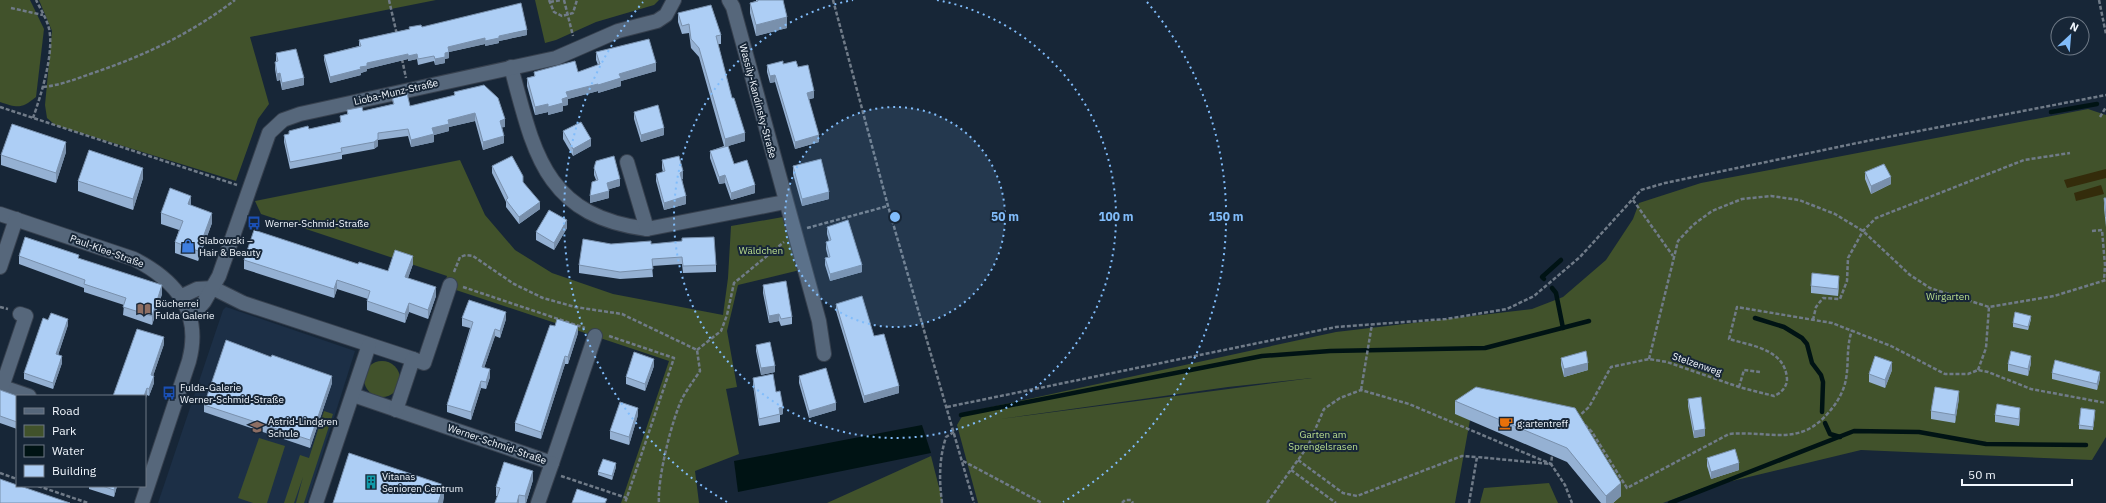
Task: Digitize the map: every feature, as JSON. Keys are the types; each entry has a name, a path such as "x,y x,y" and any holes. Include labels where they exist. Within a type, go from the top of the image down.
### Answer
{"street":[{"name":"Lioba-Munz-Straße","path":"192,317 212,288 222,269 269,133 283,120 300,114 556,58 618,31 657,21 666,15 675,0"},
{"name":"Wassily-Kandinsky-Straße","path":"729,0 733,7 785,202 819,321 824,354"},
{"path":"511,67 533,147 541,164 555,184 572,201 594,216 633,227 647,229 785,202"},
{"path":"627,162 647,229"},
{"name":"Paul-Klee-Straße","path":"0,214 134,259 153,269 165,279 180,297 192,317 193,338 189,361 142,503"},
{"path":"0,267 16,219"},
{"path":"180,297 197,289 212,288 243,303 424,363 454,285"},
{"path":"20,314 26,316 1,386 25,395"},
{"name":"Werner-Schmid-Straße","path":"538,503 555,469 596,333"},
{"path":"316,503 369,346"},
{"path":"396,410 413,359"},
{"name":"Werner-Schmid-Straße","path":"353,396 396,410 555,469"}],"path":[{"path":"33,118 43,87 51,39 48,25 36,0"},
{"path":"43,87 71,81 168,43 199,25 235,0"},
{"path":"389,0 398,38"},
{"path":"573,34 568,14 562,0 550,1 554,12 562,16 568,14 573,13 575,1"},
{"path":"833,0 888,206 974,503"},
{"path":"2098,0 2106,34"},
{"path":"11,8 44,15"},
{"path":"401,53 406,76"},
{"path":"946,407 1336,327 1446,319 1507,310 1534,296 1580,257 1641,190 1665,183 2106,95"},
{"path":"0,107 238,185"},
{"path":"2100,117 2106,107"},
{"path":"2070,153 2024,160 1876,218 1863,231 1848,258 1847,281 1840,299 1823,298 1816,307 1813,320 1852,330 1891,346 1945,374 1968,374 1978,370 2001,376 2031,389 2106,403"},
{"path":"1571,420 1577,418 1590,407 1611,367 1649,359 1673,256 1678,241 1693,225 1712,211 1742,199 1771,196 1799,200 1835,214 1863,231 1910,275 1930,288 1989,307 2054,296 2105,281 2102,230 2092,231"},
{"path":"1633,200 1673,256"},
{"path":"697,350 721,331 728,315 734,283 801,229 888,206"},
{"path":"454,285 674,358 625,503"},
{"name":"Stelzenweg","path":"1649,359 1667,362 1739,387 1774,396 1784,389 1786,384 1787,379 1782,362 1777,356 1765,350 1729,339 1737,307 1813,320"},
{"path":"1978,370 1986,348 1989,307"},
{"path":"1362,389 1372,324"},
{"path":"1570,417 1577,418 1592,432 1627,488 1729,434 1742,433 1782,436 1804,432 1816,426 1826,416 1841,394 1846,379 1847,344 1852,330"},
{"path":"1739,387 1744,370 1760,372"},
{"path":"1267,503 1308,446 1324,409 1340,398 1362,389 1409,404 1551,464 1565,485 1572,503"},
{"path":"942,503 939,479 941,457 946,437 954,432"},
{"path":"1298,460 1344,493 1357,496 1462,456 1551,464"},
{"path":"1551,464 1552,456"},
{"path":"1469,503 1477,457"},
{"path":"962,461 1042,503"},
{"path":"555,469 627,498"},
{"path":"1291,470 1336,503"},
{"path":"0,474 16,479"},
{"path":"41,487 88,503"},
{"path":"1122,503 1125,500 1131,500 1133,503"}],"shaded area":[{"name":"Astrid-Lindgren Schule","path":"226,307 355,351 307,503 158,503 223,310"}],"green space":[{"path":"0,0 30,0 44,29 36,97 27,104 19,106 0,102"},
{"path":"39,0 436,0 250,37 269,104 258,119 236,181 55,125 47,118 45,105 52,31"},
{"path":"535,0 659,0 654,5 596,22 556,40 545,43"},
{"name":"Wirgarten","path":"2088,109 2106,115 2106,437 2092,460 1861,450 1703,488 1663,503 1613,503 1575,422 1456,414 1470,420 1455,503 978,503 957,425 964,413 1336,332 1532,309 1563,297 1606,260 1633,219 1639,203 1701,183","holes":["1312,378 1000,419 1228,387"]},
{"name":"Wäldchen","path":"460,160 485,215 515,250 552,273 613,294 723,315 728,278 731,226 783,217 800,270 738,285 727,331 737,387 726,389 739,454 695,471 699,503 621,503 669,361 444,286 447,276 261,214 255,201"},
{"path":"386,361 395,366 399,372 399,386 395,392 386,397 378,397 369,392 365,386 364,375 369,366 375,362"},
{"path":"324,411 333,414 304,503 296,503 303,477 294,503 284,503 300,455 309,458"},
{"path":"259,438 285,446 267,503 253,503 238,498"},
{"path":"931,456 943,503 827,503"},
{"path":"1549,483 1558,503 1480,503 1484,488"}],"sand":[{"path":"2106,169 2106,178 2067,188 2064,180"},
{"path":"2101,185 2104,194 2076,201 2074,193"}],"water":[{"path":"922,425 931,453 738,492 734,461"}],"building":[{"path":"758,0 783,0 787,17 756,25 750,3"},
{"path":"521,3 527,30 499,36 499,38 485,41 485,38 448,47 449,52 445,53 445,57 435,59 434,56 418,59 417,54 408,56 408,54 367,63 367,66 360,67 361,69 330,77 324,55 361,46 359,40 410,29 409,27 421,25 422,27"},
{"path":"711,5 721,35 716,36 732,98 734,98 745,133 725,139 699,48 691,39 689,24 682,26 678,13"},
{"path":"649,39 656,63 619,74 621,78 566,92 568,97 562,99 563,103 548,107 548,104 535,107 527,78 535,76 534,72 575,61 578,72 600,64 596,52"},
{"path":"296,49 304,78 282,83 280,73 277,74 275,62 278,61 276,53"},
{"path":"783,61 783,64 796,61 798,67 808,65 814,91 807,93 819,135 795,142 775,75 770,76 767,65"},
{"path":"484,85 498,98 505,119 500,121 504,136 483,142 475,113 448,120 449,124 432,128 434,134 411,140 408,129 378,133 378,139 374,142 341,148 342,152 290,162 284,135 289,134 289,131 308,126 309,129 341,122 340,116 348,114 347,110 362,107 363,111 394,104 392,97 407,93 410,106 455,95 454,92"},
{"path":"658,105 664,128 641,135 634,112"},
{"path":"581,122 591,139 573,149 563,131"},
{"path":"12,124 66,142 56,173 1,155"},
{"path":"728,146 734,164 747,160 755,185 731,193 725,175 719,177 710,151"},
{"path":"89,150 143,168 133,199 78,181"},
{"path":"512,156 523,176 523,182 540,202 519,217 506,200 508,198 492,166"},
{"path":"614,156 620,179 607,183 609,191 590,196 592,182 598,180 594,168 596,161"},
{"path":"679,156 683,171 680,173 686,196 664,203 656,174 665,171 662,160"},
{"path":"821,159 829,192 802,199 793,166"},
{"path":"1884,164 1891,177 1871,186 1865,172"},
{"path":"170,188 191,196 188,204 212,213 198,251 175,242 183,221 161,213"},
{"path":"2104,198 2106,198 2106,217"},
{"path":"549,210 567,220 554,243 536,232"},
{"path":"848,220 862,265 830,274 825,258 830,257 826,242 831,240 827,227"},
{"path":"254,230 358,264 359,262 388,271 395,250 413,256 405,277 436,287 428,310 409,303 405,314 367,301 370,291 337,280 334,289 244,260"},
{"path":"25,237 79,255 78,258 162,285 152,316 123,307 126,298 84,284 85,280 19,256"},
{"path":"714,237 716,265 683,266 682,257 652,259 653,269 620,272 579,265 583,239 611,244 651,241 651,244 682,241 682,238"},
{"path":"1812,273 1839,276 1838,289 1811,286"},
{"path":"786,281 792,317 781,319 779,314 769,316 763,285"},
{"path":"862,296 874,336 884,334 899,386 864,396 836,304"},
{"path":"469,300 506,312 500,331 495,329 482,367 490,369 486,382 481,381 471,412 447,405 473,322 462,318"},
{"path":"2015,312 2031,316 2028,327 2013,323"},
{"path":"51,313 68,319 56,354 62,356 53,383 24,373 43,318 48,320"},
{"path":"557,319 578,326 568,357 565,356 541,432 515,423 550,325 555,326"},
{"path":"137,329 164,337 151,375 154,376 149,389 147,388 144,395 113,395"},
{"path":"226,340 271,357 272,355 332,376 310,440 204,405"},
{"path":"770,342 775,366 761,368 756,345"},
{"path":"1586,351 1588,363 1564,369 1561,358"},
{"path":"2011,351 2031,356 2028,369 2008,364"},
{"path":"634,352 654,359 645,384 626,377"},
{"path":"1875,356 1892,362 1885,380 1869,374"},
{"path":"2055,360 2100,372 2097,384 2052,373"},
{"path":"826,368 836,403 809,411 799,376"},
{"path":"773,374 776,392 780,391 783,407 779,408 780,414 759,419 753,378"},
{"path":"1476,387 1575,408 1621,483 1606,496 1567,448 1455,401"},
{"path":"1935,387 1959,391 1955,415 1931,411"},
{"path":"0,390 16,396 16,422 0,416"},
{"path":"1701,397 1705,429 1694,431 1688,399"},
{"path":"620,402 638,408 629,437 610,431"},
{"path":"1997,404 2020,408 2019,419 1995,415"},
{"path":"2081,408 2095,410 2093,427 2079,425"},
{"path":"1735,449 1739,463 1711,472 1707,458"},
{"path":"349,453 444,485 438,503 333,503"},
{"path":"603,459 616,463 612,476 598,472"},
{"path":"504,462 533,471 525,496 519,495 517,503 495,503 500,488 496,487"},
{"path":"0,479 16,485 16,487 23,487 70,503 0,503"},
{"path":"105,487 115,487 114,490"},
{"path":"577,489 607,499 605,503 572,503"}],"waterway":[{"path":"2051,112 2097,104"},
{"path":"1544,279 1542,277 1561,260"},
{"path":"1552,288 1556,293 1563,328"},
{"path":"1755,318 1784,327 1802,338 1807,344 1812,363 1821,375 1823,382 1822,412"},
{"path":"961,415 1262,356 1330,351 1485,348 1589,321"},
{"path":"1825,423 1830,434 1840,437"},
{"path":"1670,503 1854,431 1919,432 1986,444 2086,445"}],"place":[{"name":"Werner-Schmid-Straße","path":"254,223"},
{"name":"Slabowski – Hair & Beauty","path":"188,246"},
{"name":"Bücherrei Fulda Galerie","path":"144,309"},
{"name":"Fulda-Galerie Werner-Schmid-Straße","path":"169,393"},
{"name":"g:artentreff","path":"1506,423"},
{"name":"Astrid-Lindgren Schule","path":"257,427"},
{"name":"Vitanas Senioren Centrum","path":"371,482"}],"park label":[{"name":"Garten am Sprengelsrasen","path":"1323,440"}]}
